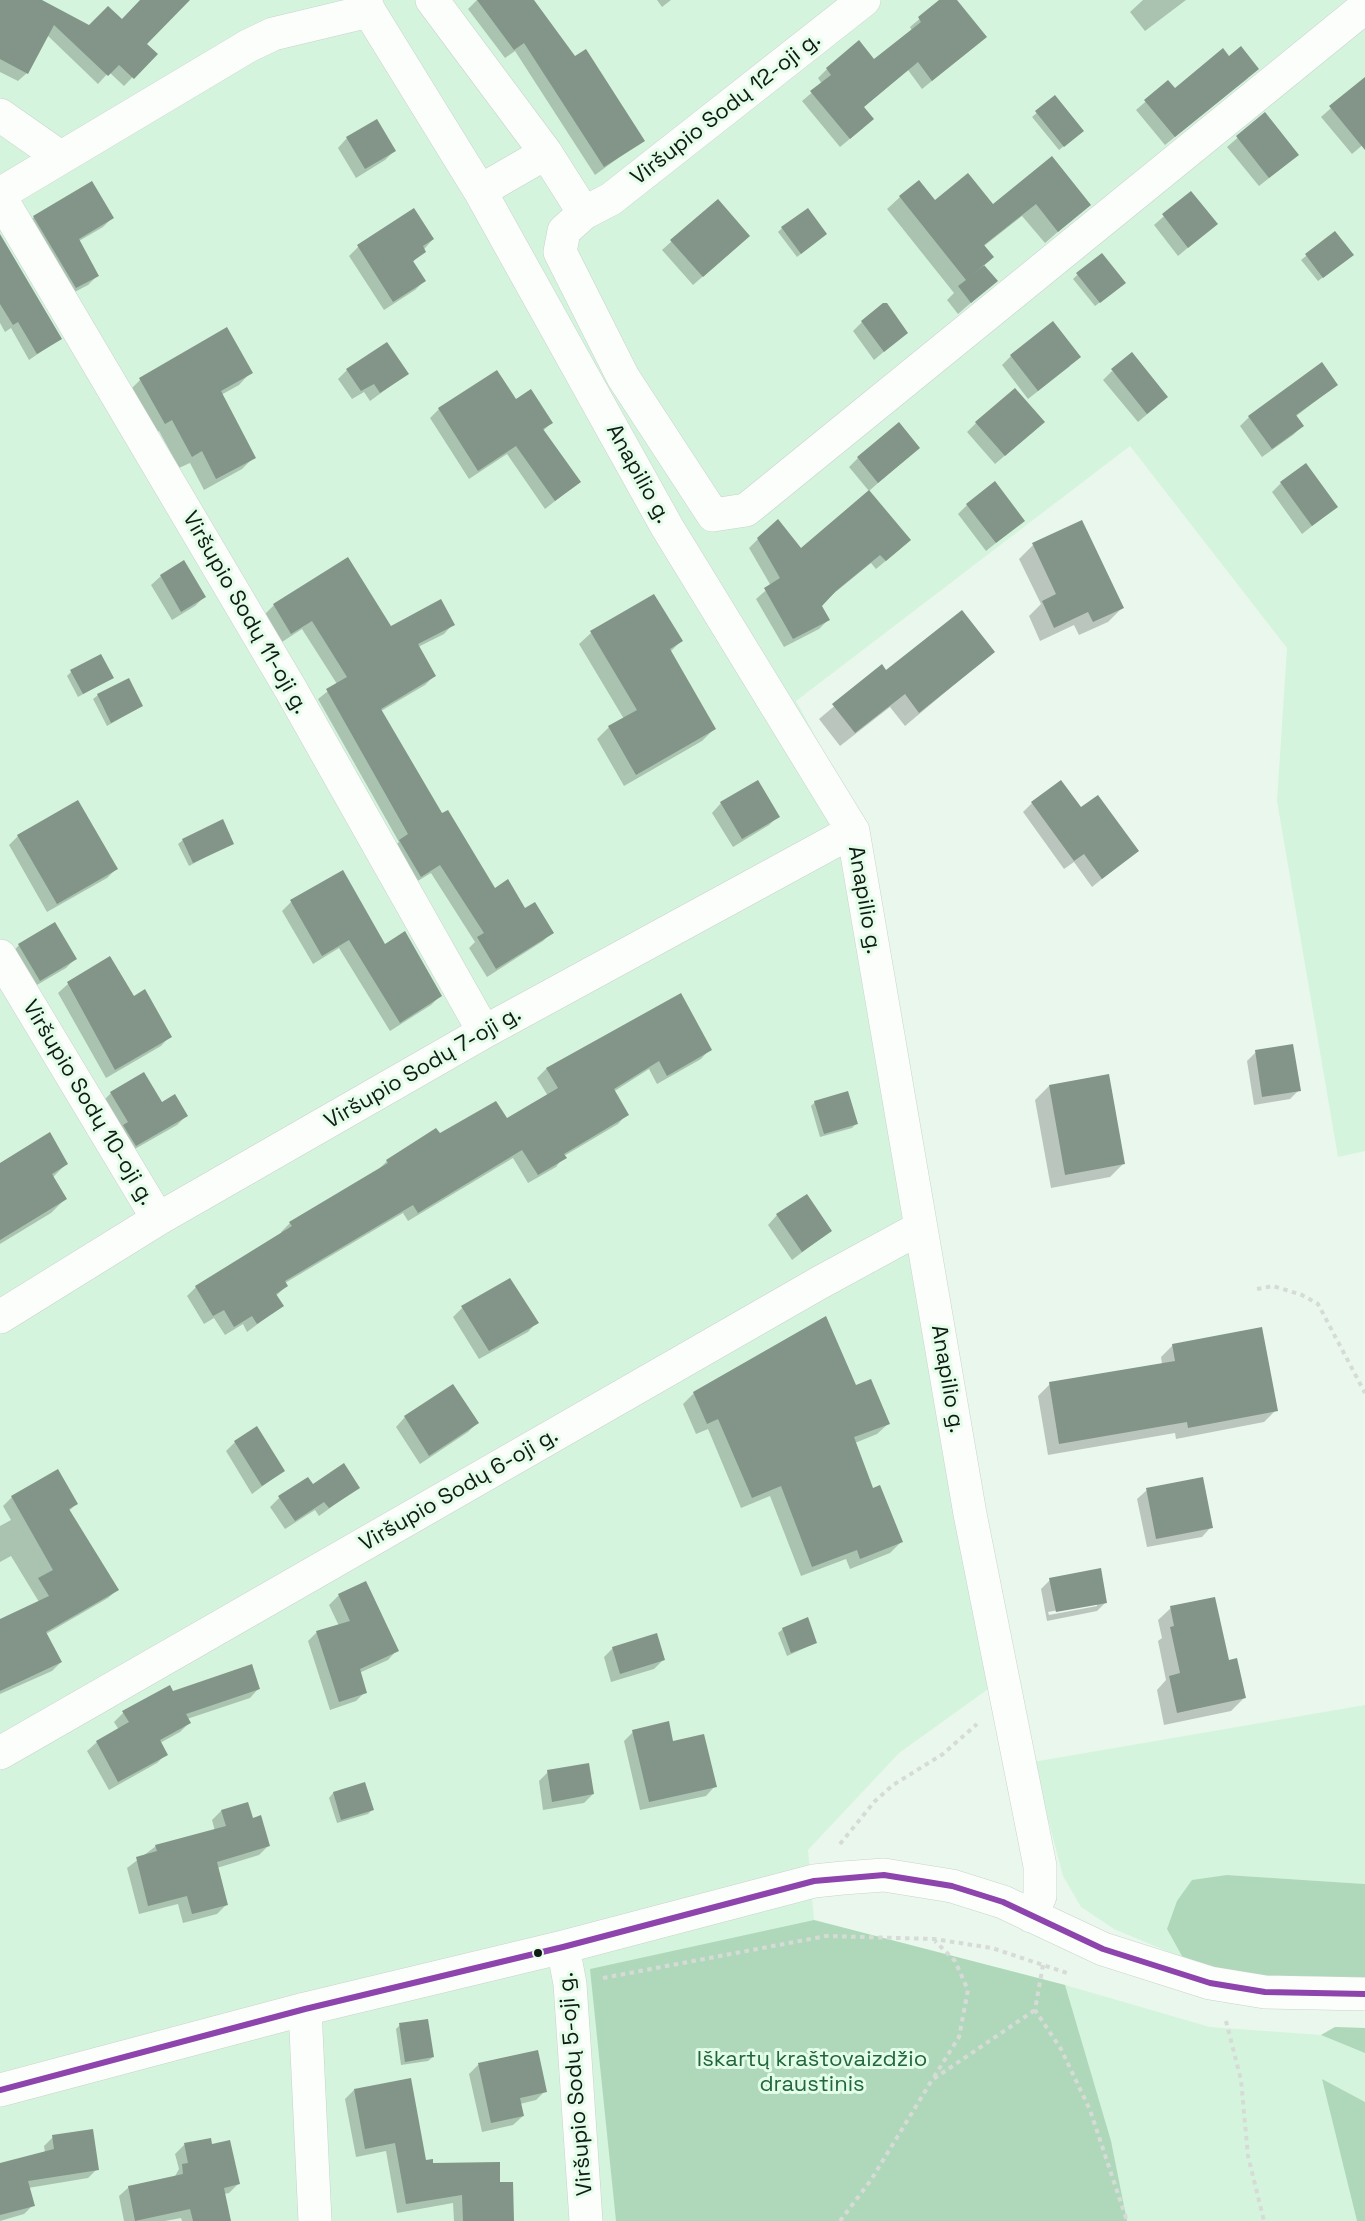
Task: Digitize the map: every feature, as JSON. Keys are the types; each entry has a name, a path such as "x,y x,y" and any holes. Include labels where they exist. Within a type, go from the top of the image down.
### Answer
{"street":[{"path":"432,0 546,153 584,213"},
{"name":"Viršupio Sodų 12-oji g.","path":"864,0 610,199 584,213 564,231 560,252 623,377 713,515 746,510 1365,6"},
{"path":"0,196 60,157 273,34 367,6"},
{"name":"Anapilio g.","path":"367,6 480,191 667,526 853,831 970,1514 1040,1866 1040,1896 1031,1916"},
{"path":"0,115 60,157"},
{"path":"480,191 546,153"},
{"name":"Viršupio Sodų 11-oji g.","path":"0,196 290,688 484,1032"},
{"name":"Viršupio Sodų 7-oji g.","path":"0,1317 158,1219 484,1032 853,831"},
{"name":"Viršupio Sodų 10-oji g.","path":"0,956 158,1219"},
{"name":"Viršupio Sodų 6-oji g.","path":"0,1753 819,1283 920,1228"},
{"path":"0,2090 305,2009 563,1947 814,1881 884,1875 921,1879 1003,1902 1103,1949 1210,1983 1264,1992 1365,1994"},
{"name":"Viršupio Sodų 5-oji g.","path":"563,1947 570,1984 586,2221"},
{"path":"305,2009 315,2221"}],"path":[{"path":"1257,1289 1273,1286 1302,1295 1318,1304 1365,1393"},
{"path":"814,1881 836,1848 874,1801 893,1785 943,1754 989,1714 1007,1702"},
{"path":"570,1984 826,1936 934,1939 992,1948 1076,1976"},
{"path":"840,2221 871,2180 960,2037 968,1990 955,1961 934,1939"},
{"path":"1043,1965 1035,2010 1061,2049 1090,2110 1127,2221"},
{"path":"932,2080 1035,2010"},
{"path":"1218,2020 1238,2021"},
{"path":"1226,2021 1241,2080 1248,2156 1264,2221"}],"green space":[{"path":"0,0 1365,0 1365,1151 1338,1157 1277,801 1287,648 1130,446 796,701 871,839 844,856 991,1687 899,1753 808,1850 814,1920 1065,1985 1210,2027 1321,2035 1335,2027 1365,2028 1365,2221 0,2221"},
{"path":"1365,1705 1365,1884 1227,1875 1167,1929 1183,1958 1114,1929 1081,1907 1063,1876 1033,1762"},
{"path":"1227,1875 1365,1884 1365,1979 1258,1978 1218,1972 1183,1958 1167,1929 1177,1901 1192,1880"},
{"name":"Iškartų kraštovaizdžio draustinis","path":"814,1920 1065,1985 1111,2141 1127,2221 616,2221 590,1969"},
{"path":"1335,2027 1365,2028 1365,2053 1321,2035"},
{"path":"1322,2079 1365,2102 1365,2221 1357,2221"}],"building":[{"path":"0,0 42,0 89,25 108,6 122,19 140,0 190,0 147,44 158,54 134,79 119,65 108,76 54,25 28,74 0,59"},
{"path":"477,0 534,0 575,56 586,49 645,141 604,167 524,43 514,50"},
{"path":"939,0 957,0 987,37 932,81 918,62 864,107 874,119 850,139 810,91 831,75 826,68 859,40 874,59 921,22 918,17"},
{"path":"1241,46 1259,69 1175,137 1144,100 1168,80 1175,88 1223,48 1229,56"},
{"path":"1365,77 1365,150 1329,106"},
{"path":"1055,95 1084,131 1064,147 1035,111"},
{"path":"1265,112 1299,155 1269,178 1236,136"},
{"path":"377,119 396,151 365,169 346,137"},
{"path":"1052,156 1091,205 1058,232 1036,204 984,245 994,257 984,265 998,281 971,303 958,286 966,280 899,196 919,180 935,200 968,173 993,204"},
{"path":"92,181 114,218 79,239 99,276 76,288 33,216"},
{"path":"1191,191 1218,224 1188,248 1162,214"},
{"path":"718,199 750,236 703,277 670,240"},
{"path":"414,208 434,239 423,246 426,252 413,261 426,281 393,302 357,245"},
{"path":"808,208 827,234 801,254 781,227"},
{"path":"1335,231 1354,255 1323,278 1305,254"},
{"path":"0,234 62,339 37,354 18,322 13,325 0,304"},
{"path":"1102,253 1126,283 1100,303 1076,273"},
{"path":"883,303 887,303 908,333 884,352 861,321"},
{"path":"1053,321 1081,357 1038,391 1010,355"},
{"path":"227,327 253,373 221,391 256,458 216,479 202,451 192,457 172,420 165,424 139,378"},
{"path":"387,342 409,374 380,393 374,384 361,391 346,369"},
{"path":"1132,352 1168,397 1147,414 1111,369"},
{"path":"1322,362 1338,385 1296,415 1304,426 1272,449 1248,416"},
{"path":"497,370 516,399 531,389 553,423 543,429 581,482 555,501 516,446 478,471 438,408"},
{"path":"1015,388 1045,422 1005,456 975,422"},
{"path":"899,422 920,448 878,483 857,457"},
{"path":"1306,463 1338,507 1312,526 1280,482"},
{"path":"995,481 1025,521 996,543 966,504"},
{"path":"869,490 911,540 886,561 880,555 836,591 822,606 830,620 793,639 764,588 780,578 757,538 778,519 801,548"},
{"path":"1082,520 1124,608 1093,622 1088,612 1054,628 1042,601 1056,594 1032,543"},
{"path":"348,557 391,626 441,599 455,625 418,644 436,676 381,709 442,813 448,810 495,888 508,879 525,908 535,902 554,933 496,969 477,937 484,933 440,865 421,877 399,840 408,834 326,689 347,677 312,621 291,634 273,604"},
{"path":"184,560 206,597 181,612 160,575"},
{"path":"654,594 683,641 670,649 716,729 636,775 608,726 637,710 590,631"},
{"path":"962,610 995,652 919,713 905,694 855,733 832,704 882,664 886,670"},
{"path":"101,654 114,678 83,694 70,670"},
{"path":"129,678 143,706 111,723 97,694"},
{"path":"758,780 780,817 742,839 720,802"},
{"path":"1061,780 1081,807 1098,795 1139,851 1102,879 1084,854 1074,861 1031,802"},
{"path":"78,800 118,869 57,904 17,835"},
{"path":"223,819 234,844 193,863 182,839"},
{"path":"343,870 385,944 405,931 442,996 400,1023 349,940 322,956 290,900"},
{"path":"55,922 77,959 40,981 18,944"},
{"path":"110,956 134,996 145,989 172,1037 115,1070 67,982"},
{"path":"681,993 712,1050 667,1076 659,1061 614,1089 629,1115 564,1154 567,1158 538,1175 522,1150 418,1213 413,1205 285,1281 288,1286 276,1294 284,1306 257,1324 252,1316 234,1327 224,1310 213,1316 195,1286 292,1226 289,1222 388,1163 386,1160 436,1128 440,1133 496,1101 507,1118 558,1088 546,1068"},
{"path":"1293,1044 1301,1091 1262,1097 1255,1050"},
{"path":"144,1072 162,1102 175,1094 188,1116 136,1146 123,1125 128,1122 110,1092"},
{"path":"1109,1074 1125,1164 1065,1175 1049,1085"},
{"path":"848,1091 858,1124 824,1134 814,1101"},
{"path":"50,1132 68,1164 52,1174 67,1199 0,1240 0,1163"},
{"path":"807,1194 832,1231 802,1252 776,1214"},
{"path":"510,1278 539,1323 489,1351 461,1306"},
{"path":"826,1316 856,1385 871,1379 890,1424 854,1437 873,1488 880,1485 903,1542 860,1559 857,1550 812,1567 781,1486 752,1498 718,1419 707,1424 693,1392"},
{"path":"1262,1327 1278,1411 1188,1428 1187,1422 1059,1444 1049,1382 1175,1361 1172,1344"},
{"path":"453,1384 479,1423 429,1456 404,1416"},
{"path":"257,1426 285,1471 262,1486 234,1441"},
{"path":"344,1463 360,1488 329,1508 324,1502 295,1521 278,1496 308,1477 313,1484"},
{"path":"58,1469 78,1504 69,1509 119,1590 46,1632 62,1662 0,1691 0,1619 49,1596 38,1578 53,1570 11,1496"},
{"path":"1203,1477 1213,1528 1156,1539 1146,1488"},
{"path":"1101,1568 1107,1603 1056,1612 1049,1578"},
{"path":"366,1581 399,1651 360,1669 367,1693 339,1702 316,1631 350,1621 338,1594"},
{"path":"1215,1597 1229,1660 1237,1658 1246,1698 1177,1713 1169,1676 1180,1673 1170,1627 1174,1626 1170,1606"},
{"path":"808,1617 817,1643 791,1653 782,1628"},
{"path":"657,1633 665,1660 620,1674 612,1647"},
{"path":"252,1664 260,1689 186,1714 191,1723 160,1740 168,1755 118,1782 96,1741 129,1722 122,1711 170,1685 173,1691"},
{"path":"669,1721 673,1741 704,1734 717,1787 649,1802 632,1730"},
{"path":"589,1763 594,1794 552,1802 547,1770"},
{"path":"365,1782 374,1810 341,1820 333,1792"},
{"path":"248,1802 253,1818 261,1815 270,1846 217,1862 228,1905 192,1914 187,1896 148,1906 136,1857 157,1851 155,1845 226,1826 221,1810"},
{"path":"428,2019 434,2057 405,2062 399,2023"},
{"path":"538,2050 547,2092 520,2098 524,2116 491,2123 478,2063"},
{"path":"411,2078 426,2160 433,2159 433,2163 500,2162 500,2182 513,2182 514,2221 463,2221 462,2195 406,2204 395,2143 365,2149 354,2089"},
{"path":"93,2129 99,2170 28,2181 35,2206 0,2215 0,2163 54,2149 52,2135"},
{"path":"211,2138 212,2144 230,2140 240,2184 224,2188 231,2221 193,2221 190,2209 135,2221 128,2186 183,2174 182,2164 188,2163 184,2143"}],"transit line":[{"path":"0,2090 305,2009 563,1947 814,1881 884,1875 952,1886 1003,1902 1103,1949 1210,1983 1265,1992 1365,1994"}]}
